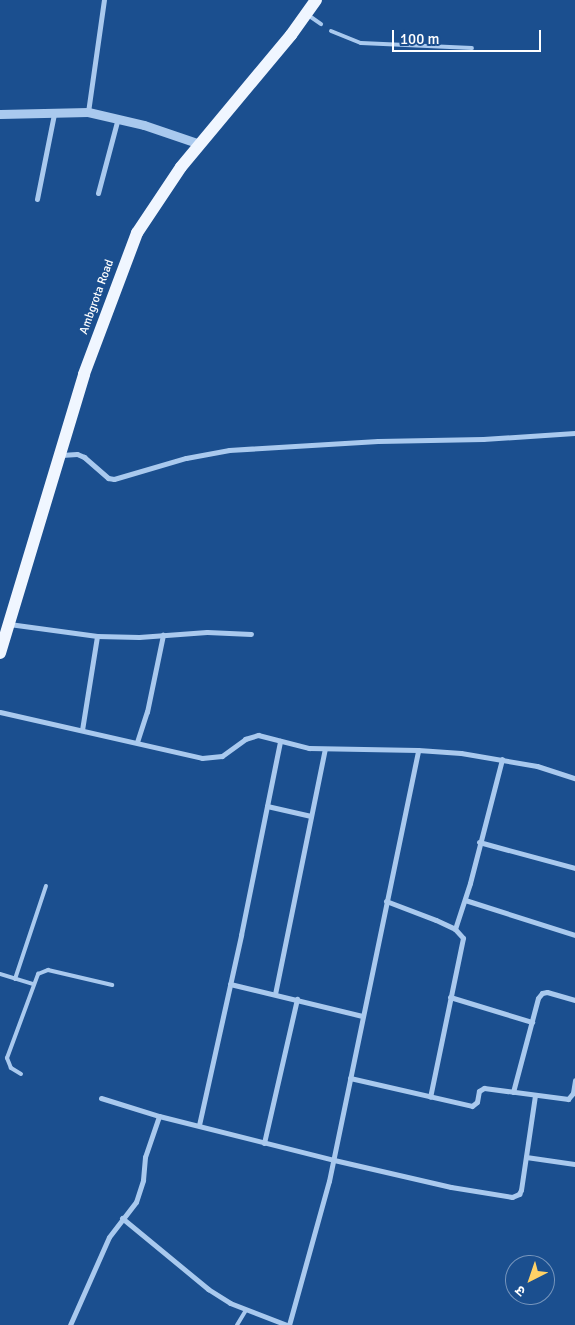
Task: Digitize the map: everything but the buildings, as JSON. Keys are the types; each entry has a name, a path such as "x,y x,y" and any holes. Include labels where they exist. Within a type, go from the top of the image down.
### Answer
{"main road":[{"name":"Ambgrota Road","path":"0,653 2,639 9,624 84,374 134,238 170,182 316,0"}],"street":[{"path":"88,112 104,0"},
{"path":"0,114 88,112 118,118 200,144"},
{"path":"37,199 54,114"},
{"path":"98,193 118,118"},
{"path":"60,455 77,454 91,462 108,478 120,479 186,458 229,450 378,441 483,439 575,433"},
{"path":"9,624 97,636 207,632 251,634"},
{"path":"136,742 147,712 163,635"},
{"path":"82,730 97,636"},
{"path":"0,712 213,758 222,756 251,736 265,736 302,747 418,750 502,759 537,766 575,778"},
{"path":"199,1125 280,741"},
{"path":"275,994 325,749"},
{"path":"122,1218 208,1290 246,1310 288,1325 321,1213 334,1160 418,750"},
{"path":"455,929 465,900 502,759"},
{"path":"267,806 311,816"},
{"path":"479,842 575,868"},
{"path":"465,900 575,934"},
{"path":"386,901 409,908 455,929 463,938 430,1097"},
{"path":"230,984 362,1016"},
{"path":"513,1092 538,998 542,993 554,993 575,1000"},
{"path":"450,997 532,1022"},
{"path":"264,1143 297,999"},
{"path":"350,1078 472,1106 477,1102 481,1088 568,1099 573,1093 575,1080"},
{"path":"101,1098 159,1116 334,1160 451,1187 512,1197 519,1194 521,1190 535,1095"},
{"path":"70,1325 109,1238 122,1218 136,1202 140,1191 146,1157 159,1116"},
{"path":"526,1157 575,1164"}],"lane":[{"path":"306,14 321,24"},
{"path":"331,31 361,43 472,48"},
{"path":"15,979 46,886"},
{"path":"21,1074 11,1068 7,1058 38,974 48,970 112,985"},
{"path":"0,974 33,984"},
{"path":"237,1325 246,1310"}]}
